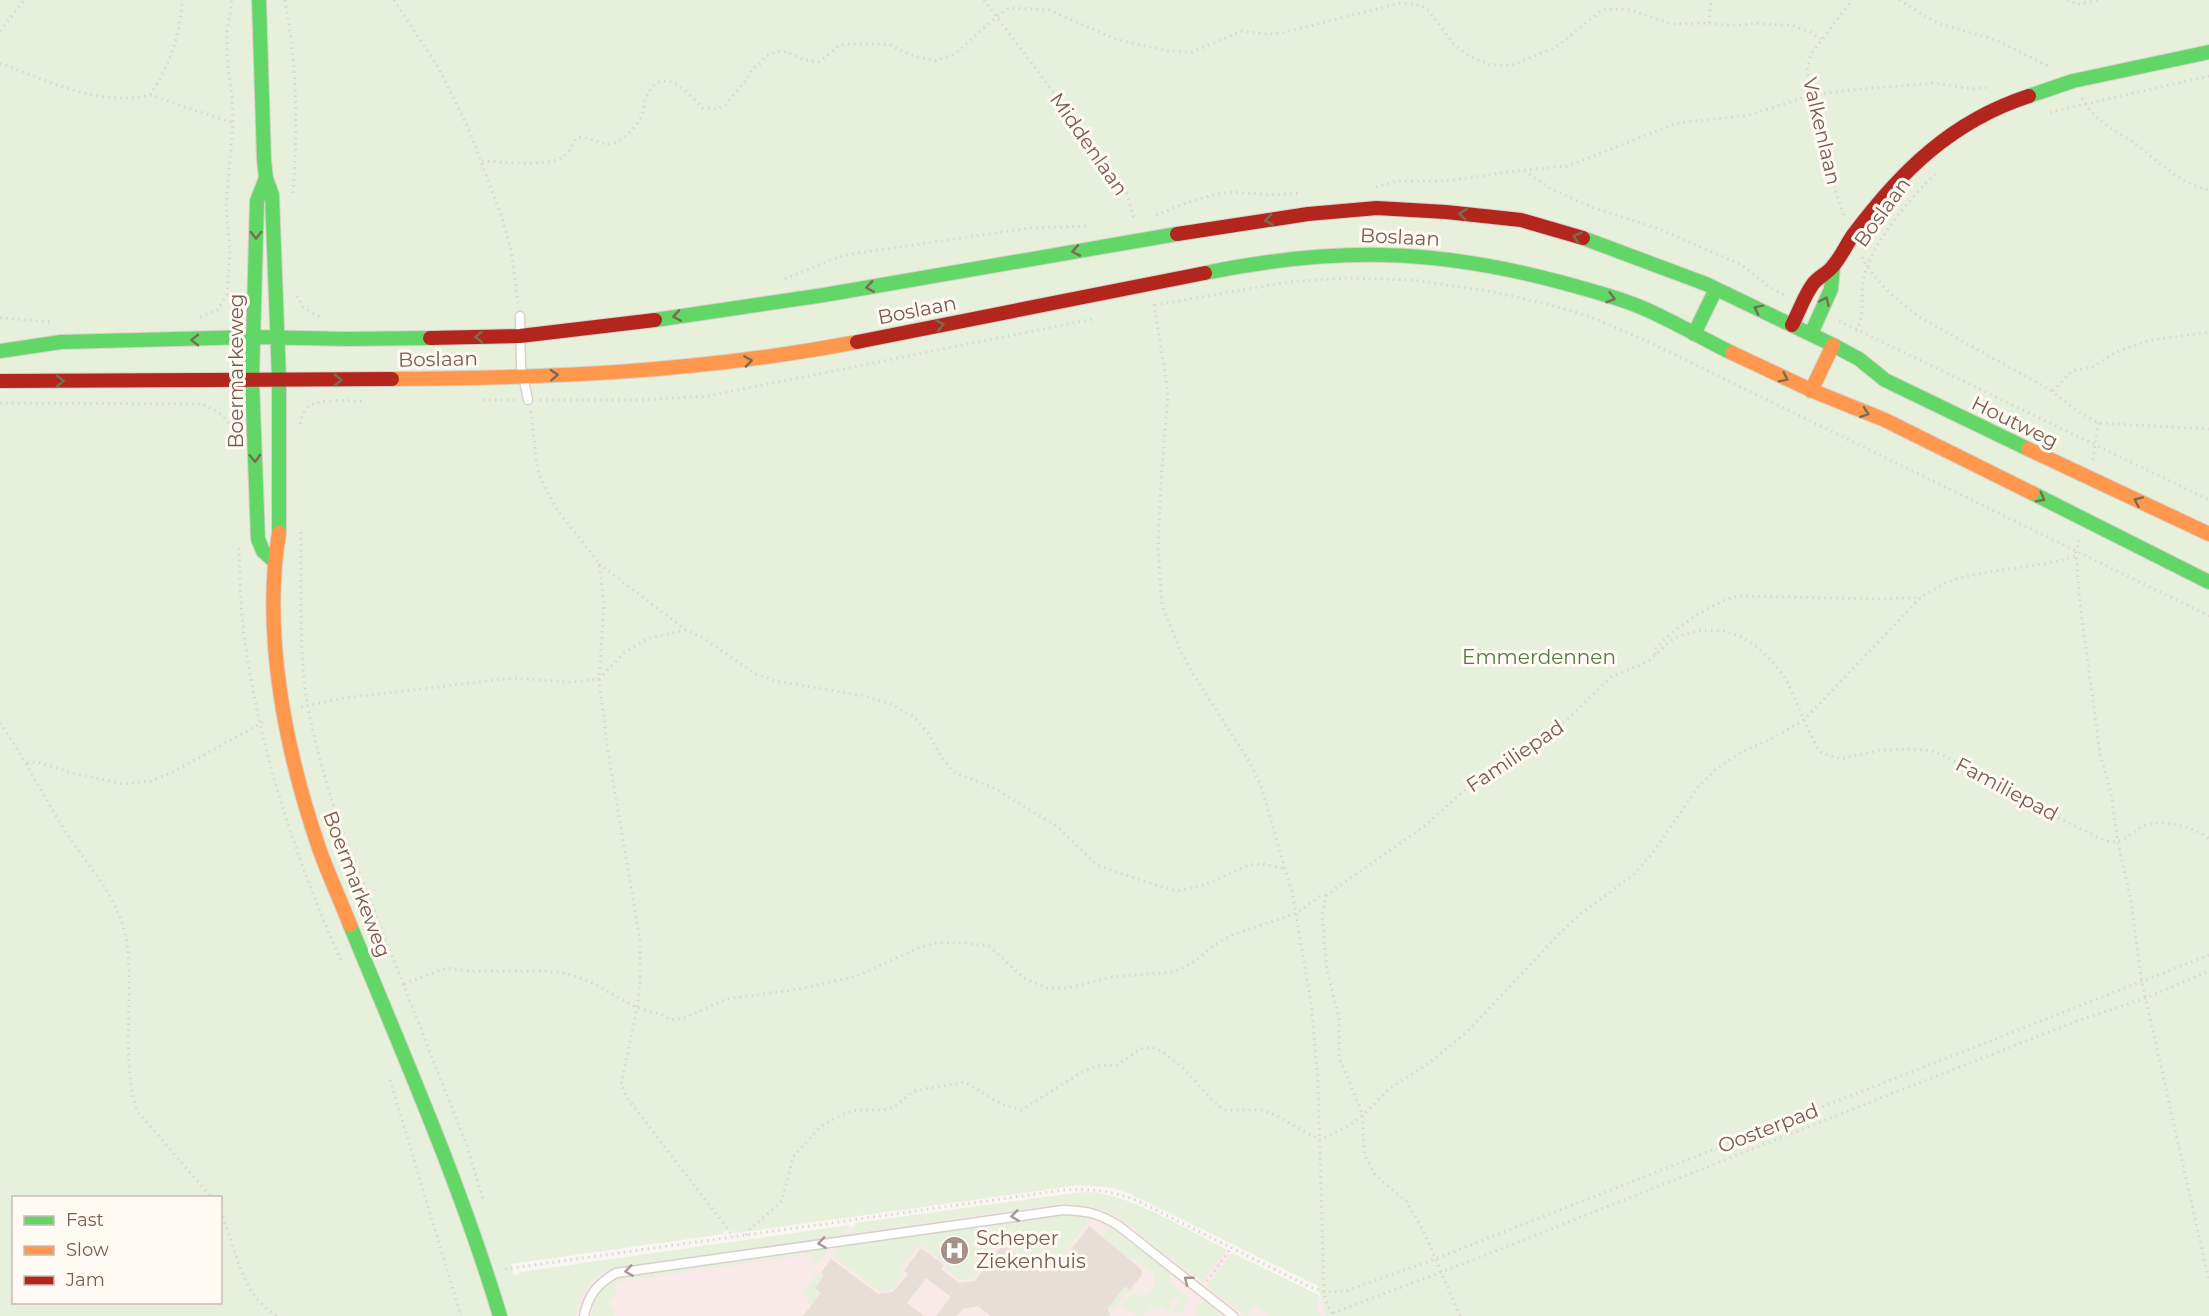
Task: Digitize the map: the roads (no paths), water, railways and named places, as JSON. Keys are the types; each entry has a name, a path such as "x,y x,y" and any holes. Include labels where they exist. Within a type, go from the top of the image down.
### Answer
{"main road":[{"name":"Boermarkeweg","path":"259,0 266,178 272,195 279,379 279,531 274,561 274,630 286,734 319,849 421,1098 460,1208 487,1274 500,1316"},
{"name":"Boslaan","path":"1792,325 1813,283 1833,267 1852,237 1892,186 1912,165 1961,128 1991,110 2073,81 2209,52"},
{"name":"Boermarkeweg","path":"266,178 256,201 252,379 258,538 263,551 274,561"},
{"name":"Boslaan","path":"0,351 61,342 253,337 347,339 520,336 621,325 824,294 1140,239 1308,214 1377,208 1521,220 1585,239 1716,289 1811,334 1831,289 1833,267"},
{"name":"Boslaan","path":"0,381 522,377 720,365 789,355 1150,283 1305,256 1359,253 1473,261 1620,300 1649,310 1811,391"},
{"path":"1694,334 1716,289"},
{"name":"Houtweg","path":"1811,334 1860,359 1886,380 2082,476 2209,534"},
{"path":"1833,345 1811,391 1885,420 2209,582"},
{"name":"Boermarkeweg","path":"460,1208 486,1316"}],"lane":[{"path":"520,316 522,377 528,400"},
{"path":"584,1316 586,1304 594,1290 603,1280 616,1273 1063,1210 1089,1211 1104,1216 1233,1316"}],"place":[{"name":"Scheper Ziekenhuis","path":"955,1250"}],"park label":[{"name":"Emmerdennen","path":"1539,657"}]}
